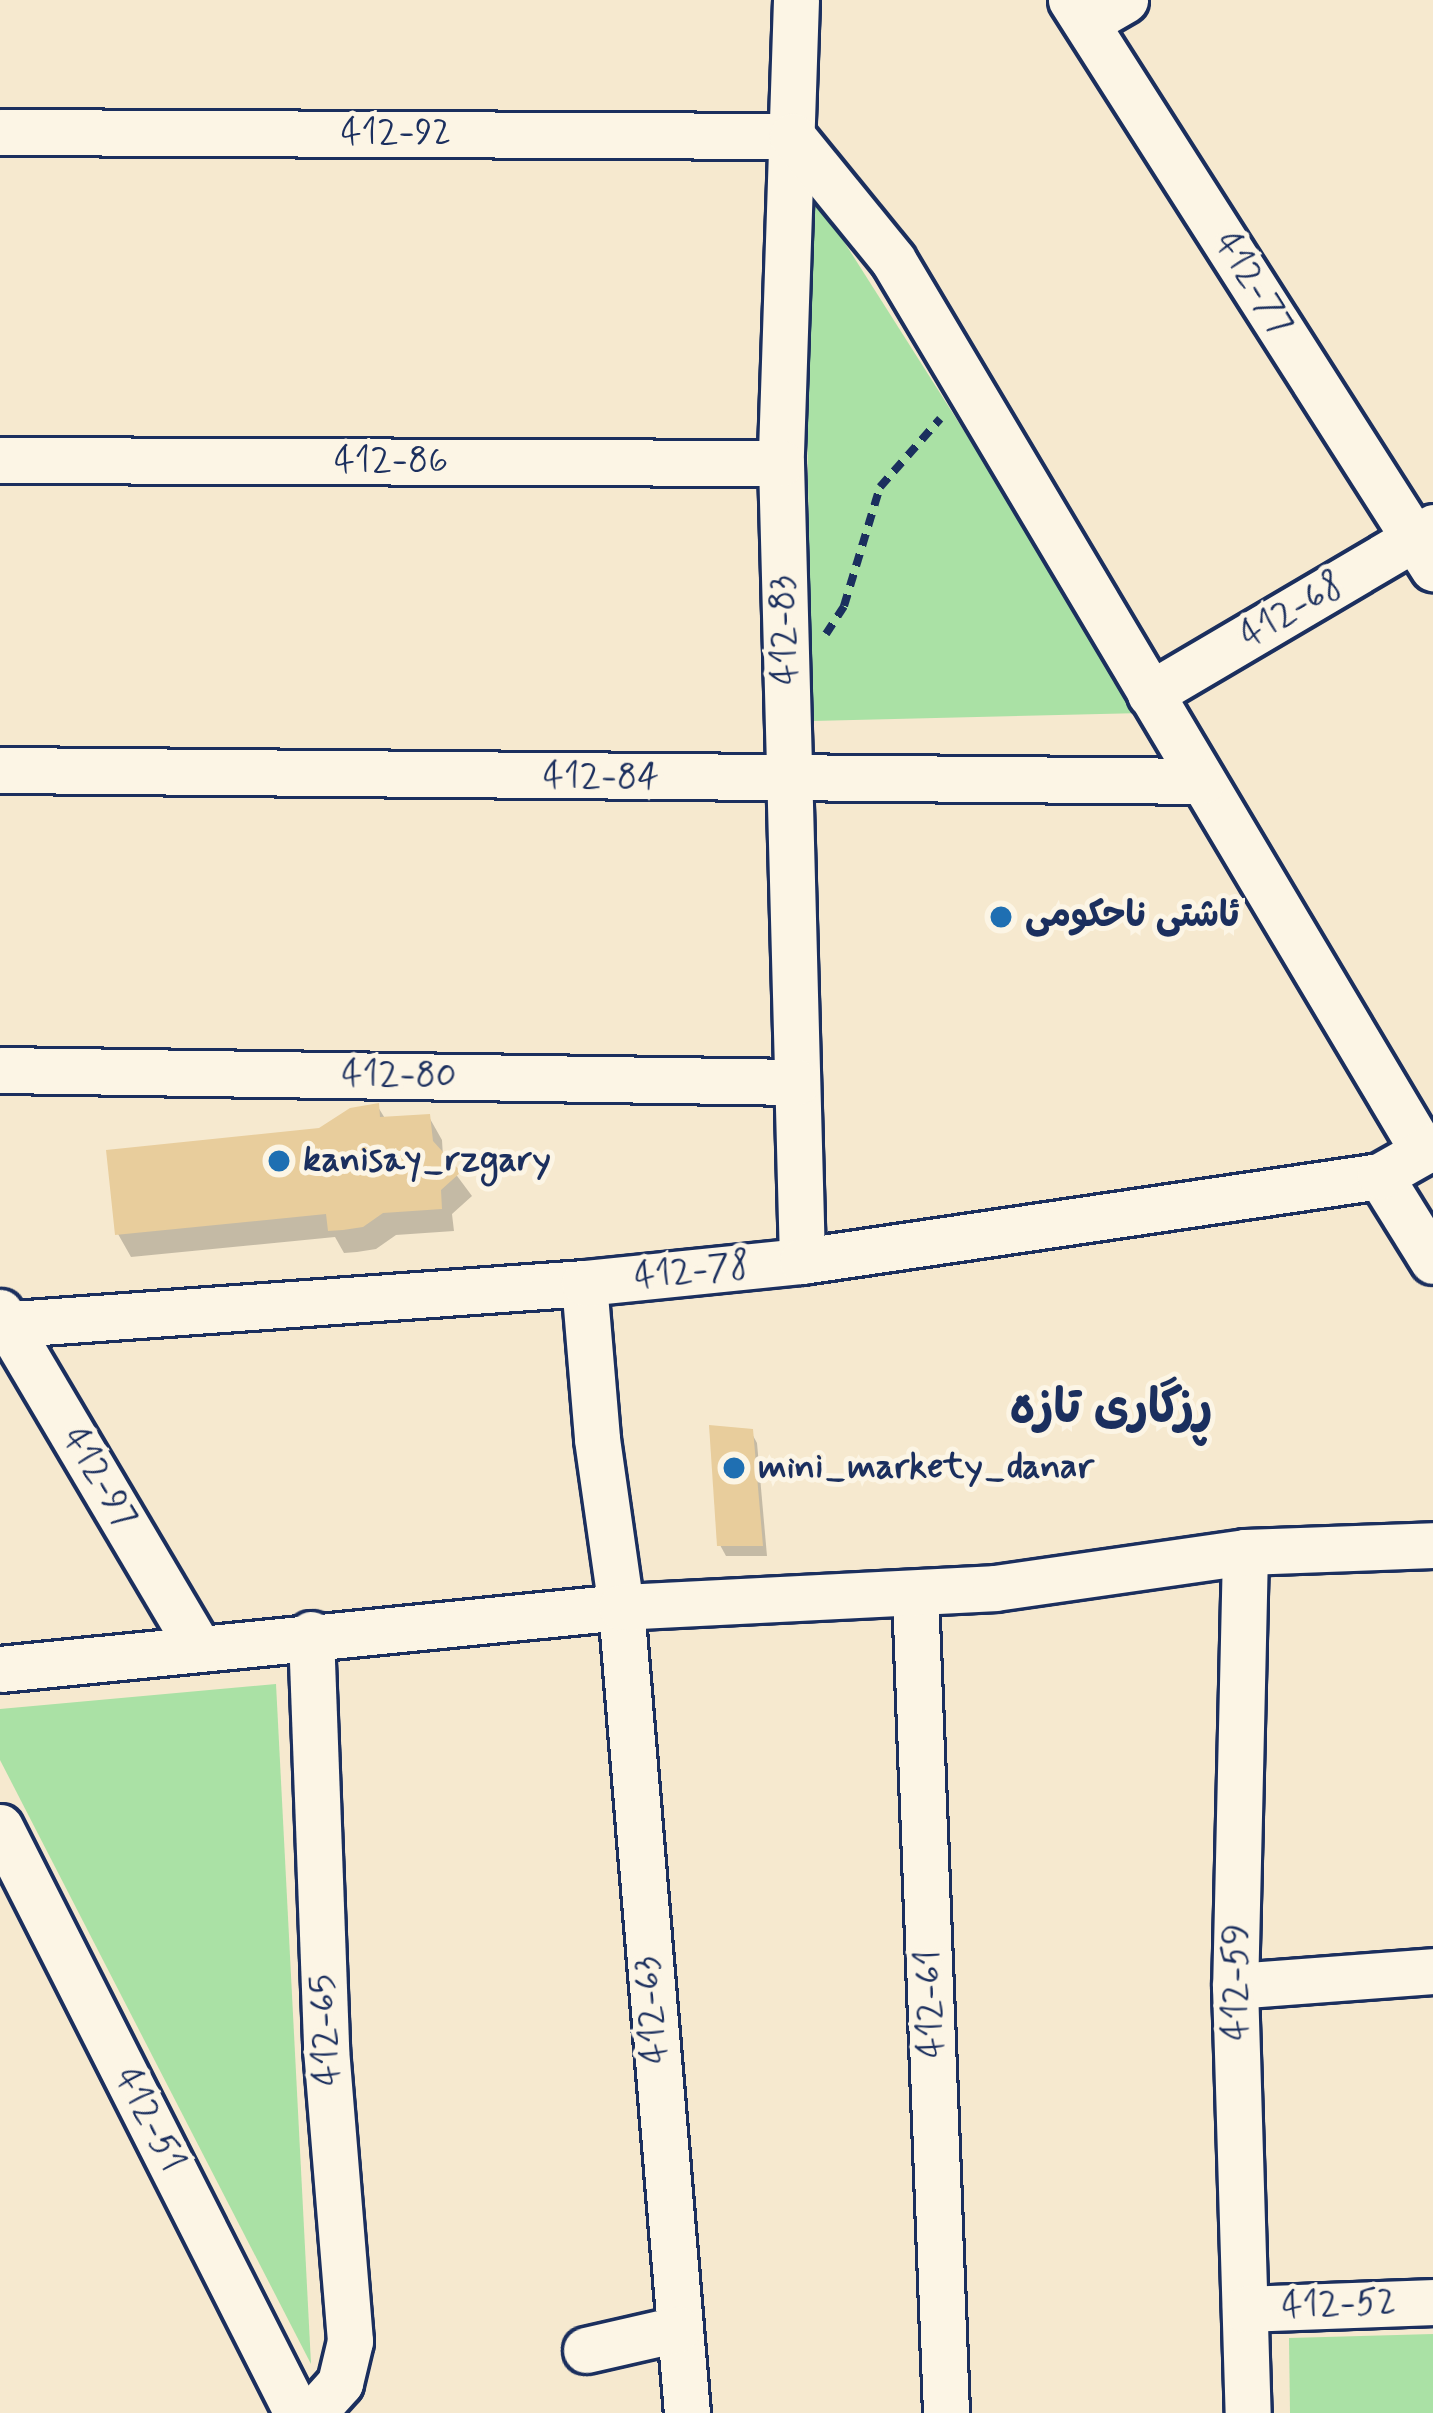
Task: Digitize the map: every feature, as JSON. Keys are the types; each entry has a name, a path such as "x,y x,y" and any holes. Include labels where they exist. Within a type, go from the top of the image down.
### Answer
{"street":[{"name":"412-83","path":"796,0 781,463 802,1261"},
{"name":"412-77","path":"1094,8 1427,545"},
{"name":"412-92","path":"0,132 792,136"},
{"path":"792,136 893,260 1202,781 1428,1148 1380,1176 1433,1261"},
{"name":"412-86","path":"0,460 781,463"},
{"name":"412-68","path":"1150,694 1427,545"},
{"name":"412-84","path":"0,770 790,781 1202,781"},
{"name":"412-80","path":"0,1070 797,1082"},
{"name":"412-78","path":"2,1320 584,1283 802,1261 1380,1176"},
{"path":"584,1283 597,1438 620,1606"},
{"name":"412-97","path":"2,1320 197,1645"},
{"path":"0,1669 197,1645 620,1606 995,1588 1245,1552 1433,1545"},
{"name":"412-59","path":"1245,1552 1235,1986 1249,2413"},
{"name":"412-61","path":"915,1594 946,2413"},
{"name":"412-63","path":"620,1606 687,2413"},
{"name":"412-65","path":"311,1634 326,2049 350,2341 340,2383 313,2413"},
{"name":"412-51","path":"0,1827 297,2413"},
{"path":"1235,1986 1433,1971"},
{"name":"412-52","path":"1245,2309 1433,2302"},
{"path":"586,2350 678,2329"}],"path":[{"path":"786,644 812,643 831,628 854,580 880,487 924,434 970,392"}],"green space":[{"path":"803,177 1143,713 812,721"},
{"path":"276,1684 311,2364 0,1760 0,1709"},
{"path":"1433,2334 1433,2413 1290,2413 1289,2338"}],"building":[{"name":"kanisay_rzgary","path":"379,1103 380,1117 430,1114 433,1141 461,1172 441,1190 442,1209 383,1213 363,1227 343,1230 328,1231 326,1214 115,1235 106,1150 319,1128 350,1108"},
{"name":"mini_markety_danar","path":"709,1425 753,1429 763,1546 717,1546"}],"place":[{"name":"ئاشتی ناحکومی","path":"1001,917"},
{"name":"kanisay_rzgary","path":"279,1161"},
{"name":"mini_markety_danar","path":"734,1468"}],"district":[{"name":"ڕزگاری تازە","path":"1111,1409"}]}
